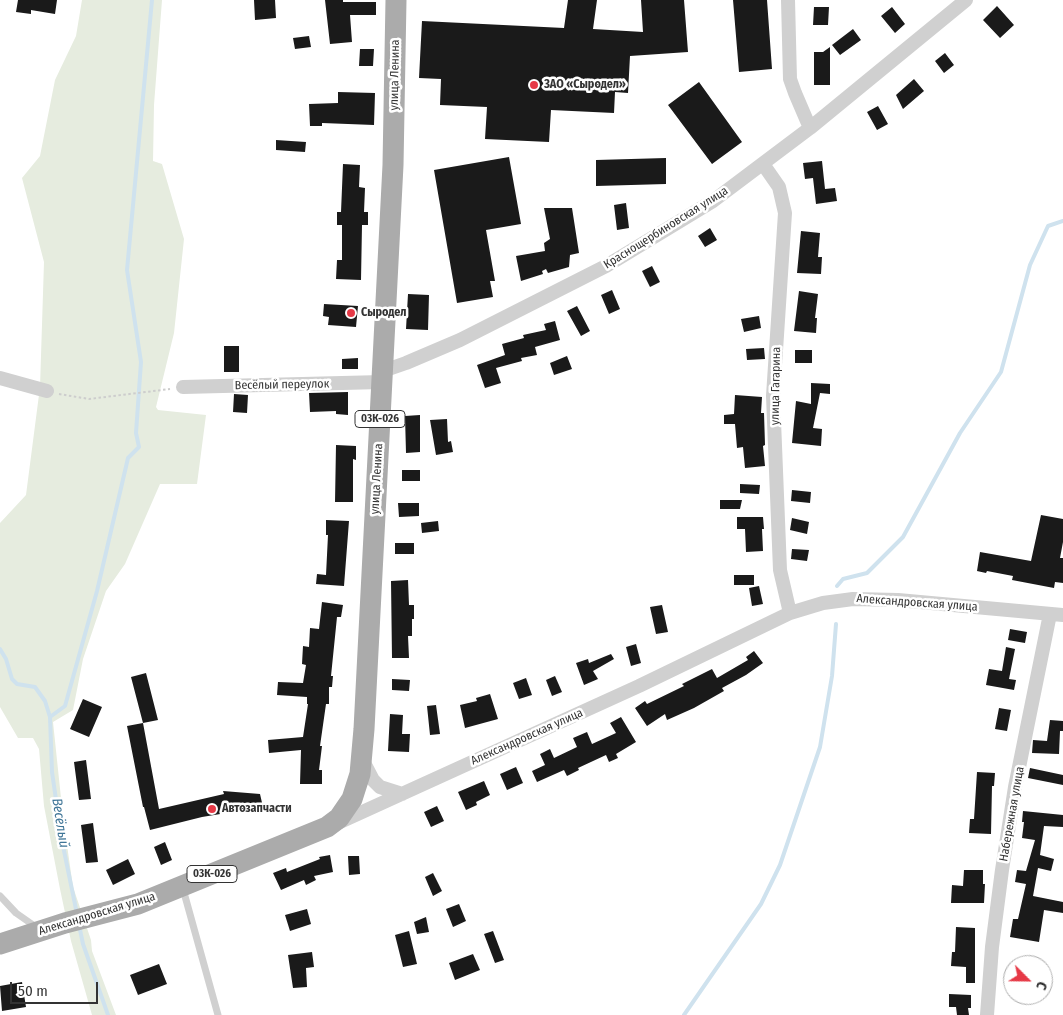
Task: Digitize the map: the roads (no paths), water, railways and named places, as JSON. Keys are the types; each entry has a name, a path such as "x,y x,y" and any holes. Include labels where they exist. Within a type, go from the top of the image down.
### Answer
{"main road":[{"name":"улица Ленина","path":"328,827 339,818 352,799 357,786 362,759 393,165 396,0"},
{"name":"Александровская улица","path":"0,944 65,923 138,904 328,827"}],"street":[{"path":"788,0 790,79 794,93 810,128"},
{"name":"Краснощербиновская улица","path":"383,376 396,367 460,340 606,266 713,201 810,128 966,0"},
{"name":"улица Гагарина","path":"763,164 779,187 784,212 774,396 780,570 790,613"},
{"name":"Весёлый переулок","path":"182,387 383,376"},
{"path":"0,378 47,391"},
{"name":"Александровская улица","path":"328,827 639,686 790,613 823,603 853,599 917,601 1057,615"},
{"name":"Набережная улица","path":"987,1015 992,947 1015,787 1057,615"},
{"path":"362,759 373,780 380,787 402,794"}],"lane":[{"path":"182,886 218,1015"},
{"path":"0,896 16,913 41,931"}],"waterway":[{"path":"50,717 65,706 97,591 128,458 139,447 136,433 141,362 127,270 152,0"},
{"path":"837,586 843,579 867,573 903,537 960,433 1001,372 1030,265 1048,226 1063,221"},
{"path":"684,1015 761,904 780,865 820,747 832,676 836,624"},
{"name":"Весёлый","path":"0,649 6,659 12,679 17,684 35,687 45,701 50,717 52,772 62,841 77,914"},
{"name":"Весёлый","path":"79,925 83,944 108,1015"}],"place":[{"name":"ЗАО «Сыродел»","path":"534,85"},
{"name":"Сыродел","path":"351,313"},
{"name":"Автозапчасти","path":"212,809"}]}
